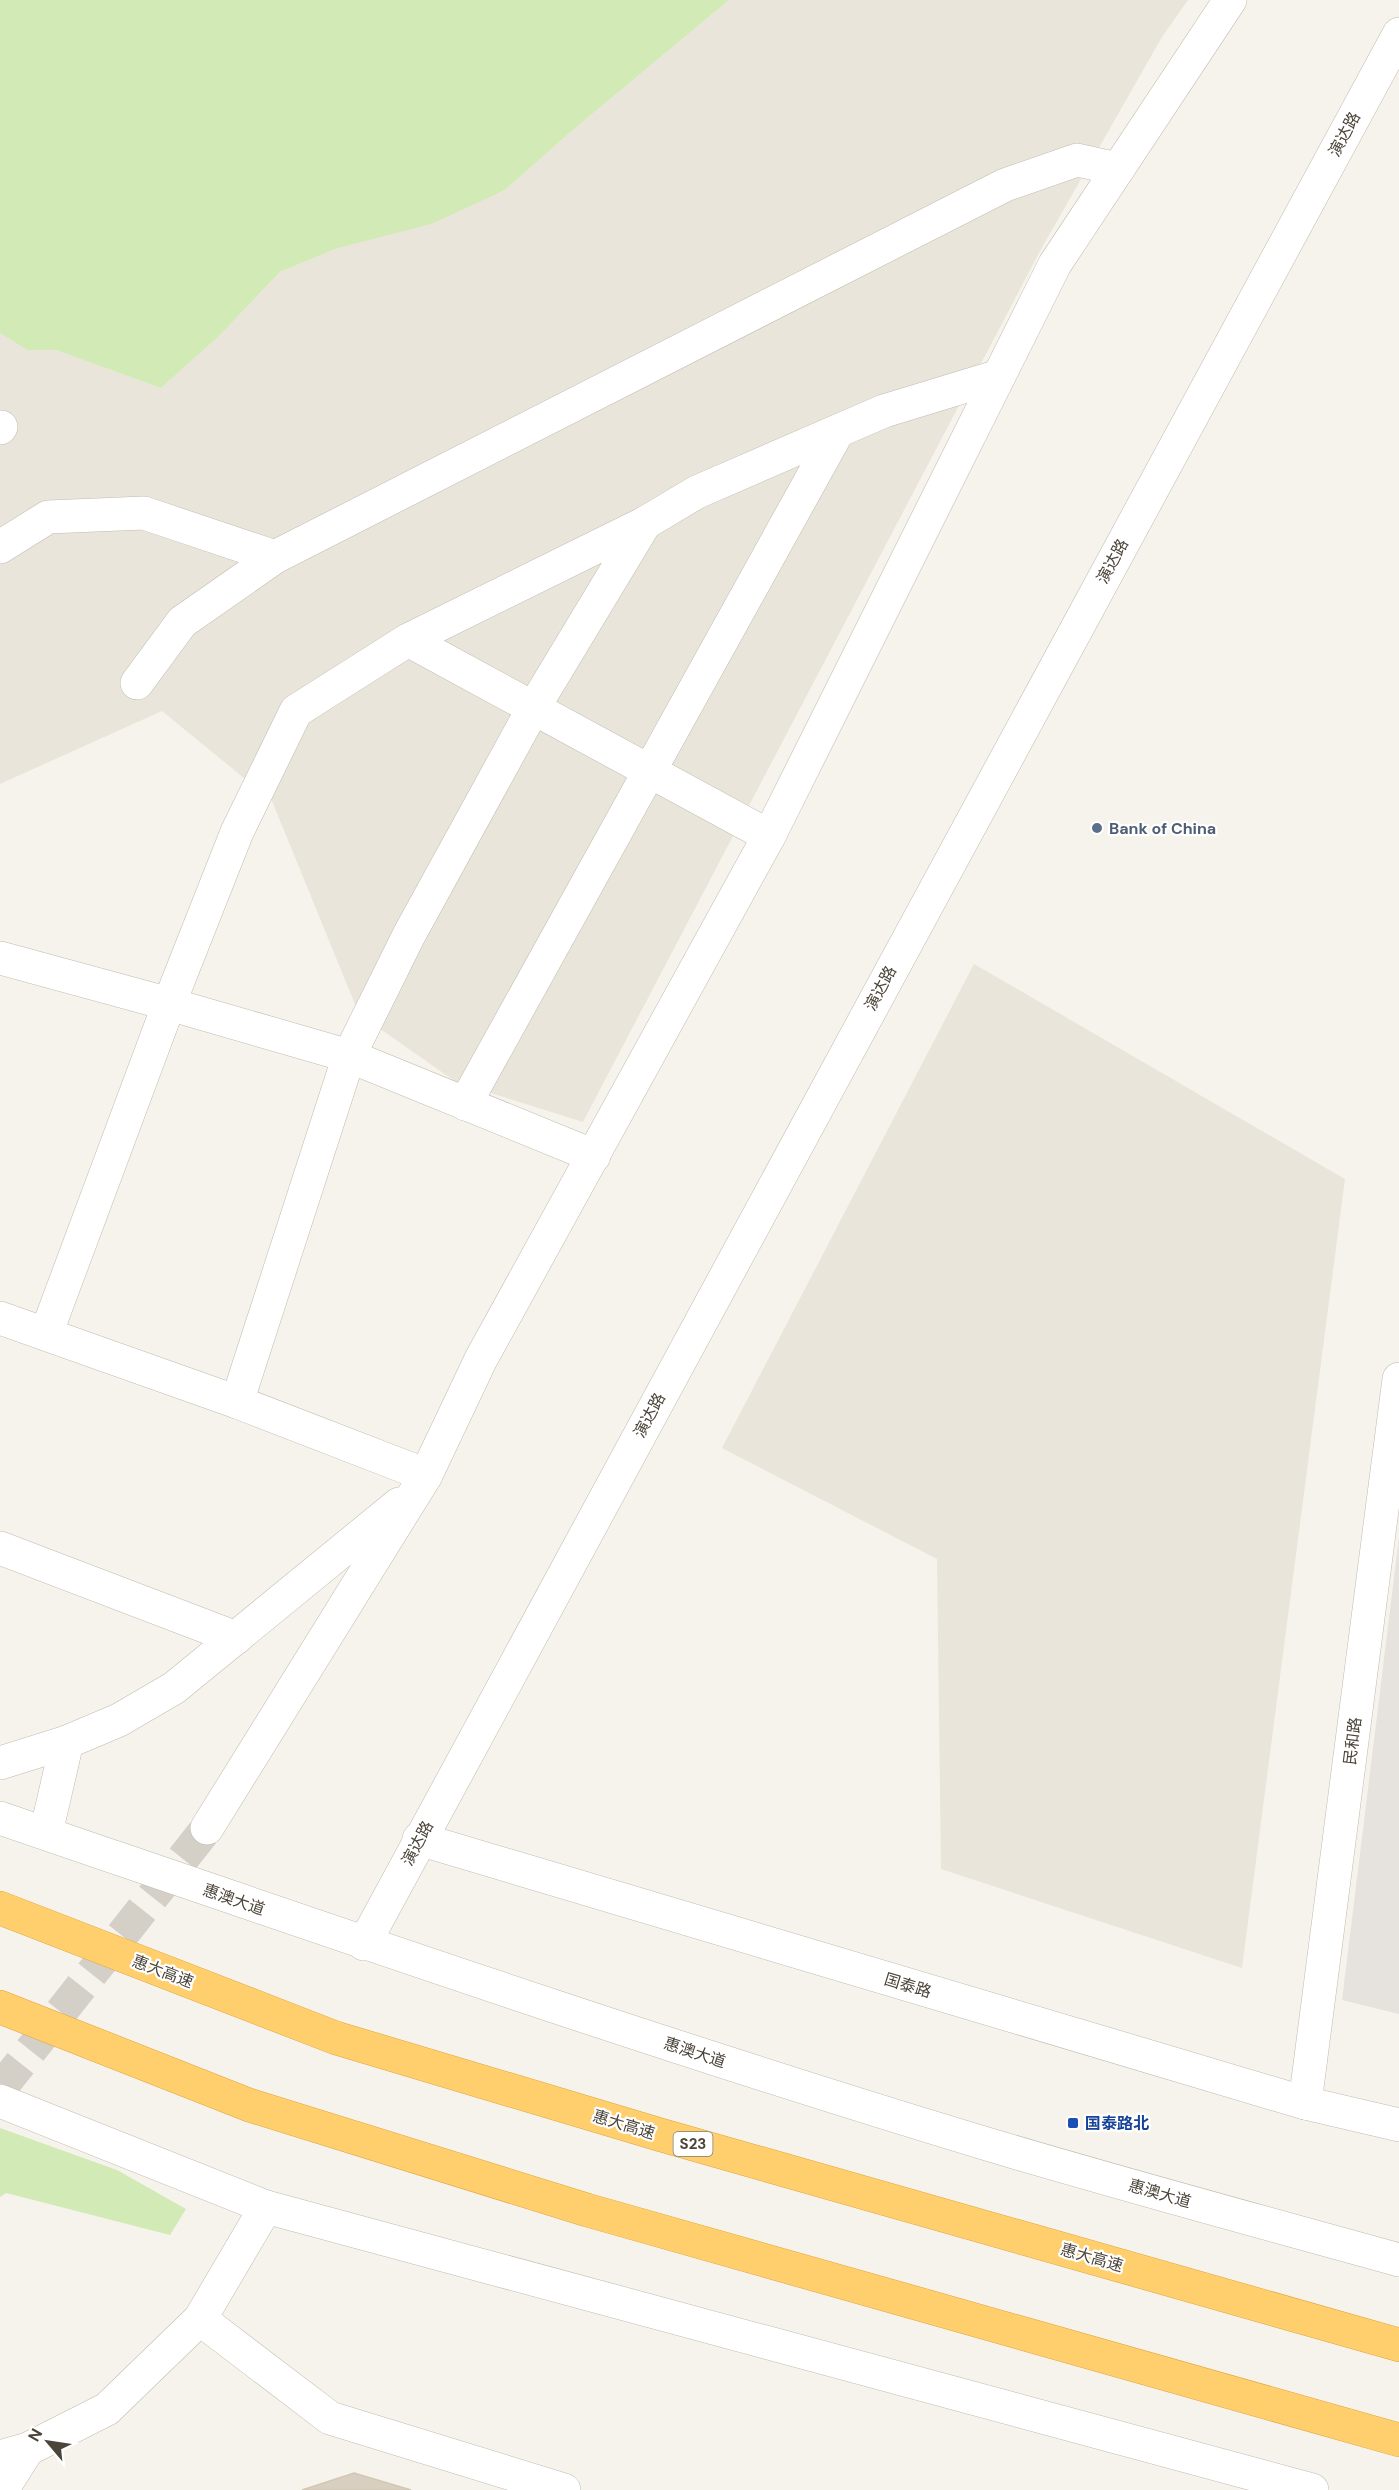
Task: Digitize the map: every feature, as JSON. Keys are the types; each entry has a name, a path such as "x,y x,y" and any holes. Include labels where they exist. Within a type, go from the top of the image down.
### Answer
{"highway":[{"name":"惠大高速","path":"0,1908 336,2038 661,2135 1399,2345"},
{"path":"0,2007 249,2105 587,2210 1399,2440"}],"street":[{"path":"207,1828 422,1481 481,1359 769,836 1055,264 1230,0"},
{"path":"1210,30 1256,0"},
{"name":"演达路","path":"364,1944 419,1839 1388,77 1399,34"},
{"path":"137,683 182,622 275,557 1005,185 1077,160 1118,169"},
{"path":"46,1334 169,1004 237,832 296,711 408,640 645,523 697,492 884,411 999,376"},
{"path":"465,1104 837,431"},
{"path":"0,547 48,516 144,513 275,557"},
{"path":"237,1402 349,1056 409,935 534,707 645,523"},
{"path":"408,640 769,836"},
{"path":"0,958 349,1056 594,1156"},
{"path":"0,1318 237,1402 422,1481"},
{"name":"民和路","path":"1305,2103 1399,1379"},
{"path":"0,1763 67,1742 119,1720 174,1688 422,1481"},
{"path":"0,1548 236,1638"},
{"path":"46,1833 67,1742"},
{"name":"惠澳大道","path":"0,1818 364,1944 988,2144 1399,2260"},
{"name":"国泰路","path":"419,1839 1305,2103 1399,2125"},
{"path":"0,2101 267,2207 1312,2490"},
{"path":"2,2490 14,2453 107,2409 200,2319 267,2207"},
{"path":"200,2319 330,2418 564,2490"}],"shaded area":[{"path":"729,0 1188,0 1162,37 1040,251 583,1122 456,1082 359,1014 272,801 162,711 0,784 0,333 27,350 56,350 161,388 218,337 280,272 338,248 505,190 574,129"},
{"path":"974,964 1345,1179 1242,1968 941,1869 937,1559 722,1448"},
{"path":"1399,1537 1399,2014 1342,2000"}],"green space":[{"path":"0,0 729,0 574,129 505,190 431,224 338,248 280,272 218,337 161,388 56,350 27,350 0,333"},
{"path":"0,2128 117,2170 186,2209 170,2235 6,2193 0,2197"}],"building":[{"path":"354,2473 411,2490 302,2490"}],"tunnel":[{"path":"0,2089 207,1828"}],"place":[{"name":"Bank of China","path":"1097,828"},
{"name":"国泰路北","path":"1073,2123"}]}
